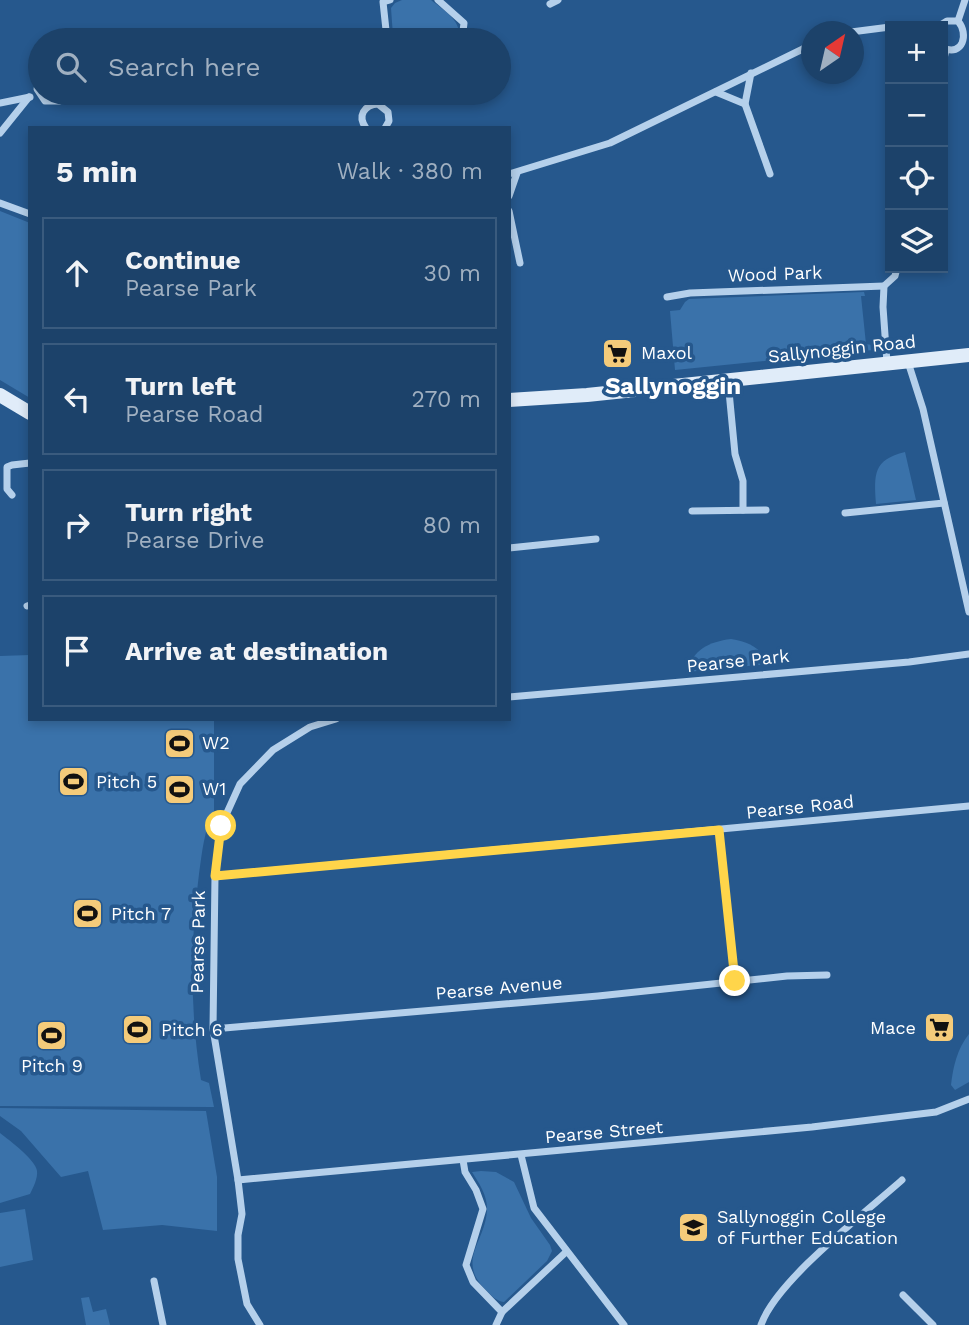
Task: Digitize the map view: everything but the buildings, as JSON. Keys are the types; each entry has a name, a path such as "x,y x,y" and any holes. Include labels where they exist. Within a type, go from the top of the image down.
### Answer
{"street":[{"path":"386,28 383,2 390,0"},
{"path":"438,0 464,23 463,28"},
{"path":"958,21 965,0"},
{"path":"948,21 958,21 965,29 968,39 956,50 948,49"},
{"path":"864,30 885,27"},
{"path":"513,173 610,143 801,50"},
{"path":"751,73 745,104 770,174"},
{"path":"716,92 745,104"},
{"path":"0,103 28,97"},
{"path":"0,133 28,98"},
{"path":"365,126 362,116 371,105"},
{"path":"378,105 388,112 389,121 386,126"},
{"path":"0,203 28,213"},
{"path":"511,220 520,263"},
{"path":"887,364 884,285 896,273"},
{"name":"Wood Park","path":"667,298 690,293 884,285"},
{"name":"Sallynoggin Road","path":"511,400 587,395 969,355"},
{"path":"908,362 923,410 969,612"},
{"path":"728,381 735,454 743,481 743,510"},
{"path":"0,395 28,412"},
{"path":"12,495 7,489 7,467 28,463"},
{"path":"845,513 944,503"},
{"path":"692,511 766,510"},
{"path":"511,548 596,539"},
{"name":"Pearse Park","path":"511,697 909,662 969,654"},
{"name":"Pearse Park","path":"260,1325 247,1304 238,1259 238,1235 242,1214 213,1029 215,876 221,826 240,784 273,750 310,727 330,721"},
{"name":"Pearse Road","path":"215,876 969,806"},
{"path":"719,830 735,981"},
{"name":"Pearse Avenue","path":"213,1029 598,996 788,976 827,975"},
{"name":"Pearse Street","path":"238,1180 864,1121 936,1112 969,1099"},
{"path":"521,1155 534,1208 624,1325"},
{"path":"463,1160 483,1209 466,1265 473,1282 502,1312"},
{"path":"761,1325 776,1296 902,1180"},
{"path":"496,1325 502,1312 566,1252"},
{"path":"154,1281 163,1325"},
{"path":"903,1295 933,1325"}],"shaded area":[{"path":"402,0 431,0 447,12 458,28 392,28 391,8"},
{"path":"0,211 28,222 28,397 0,380"},
{"path":"864,292 865,296 861,296 866,344 872,345 873,350 675,370 670,311 680,310 689,299"},
{"path":"905,452 916,500 876,504 876,476 881,464 894,455"},
{"path":"731,639 754,647 770,664 687,672 693,658 703,648"},
{"path":"28,655 28,721 214,721 214,811 202,850 192,977 201,1080 209,1083 214,1107 0,1106 0,656"},
{"path":"969,1034 969,1082 955,1090 951,1085 954,1065"},
{"path":"0,1108 206,1111 217,1177 217,1231 162,1225 103,1230 88,1171 61,1177 21,1131 0,1116"},
{"path":"0,1133 27,1156 35,1166 37,1174 30,1194 0,1203"},
{"path":"472,1172 496,1172 514,1182 531,1218 552,1251 547,1261 504,1302 486,1290 473,1269 475,1250 486,1220 487,1208 484,1194"},
{"path":"25,1209 33,1260 0,1267 0,1213"},
{"path":"89,1297 93,1312 106,1309 110,1325 86,1325 81,1298"}],"place":[{"name":"Maxol","path":"618,353"},
{"name":"W2","path":"179,743"},
{"name":"Pitch 5","path":"73,782"},
{"name":"W1","path":"179,789"},
{"name":"Pitch 7","path":"88,914"},
{"name":"Mace","path":"939,1028"},
{"name":"Pitch 6","path":"138,1030"},
{"name":"Pitch 9","path":"52,1036"},
{"name":"Sallynoggin College of Further Education","path":"694,1227"}],"district":[{"name":"Sallynoggin","path":"673,386"}],"route":[{"path":"221,826 215,876 719,830 735,981"}]}
